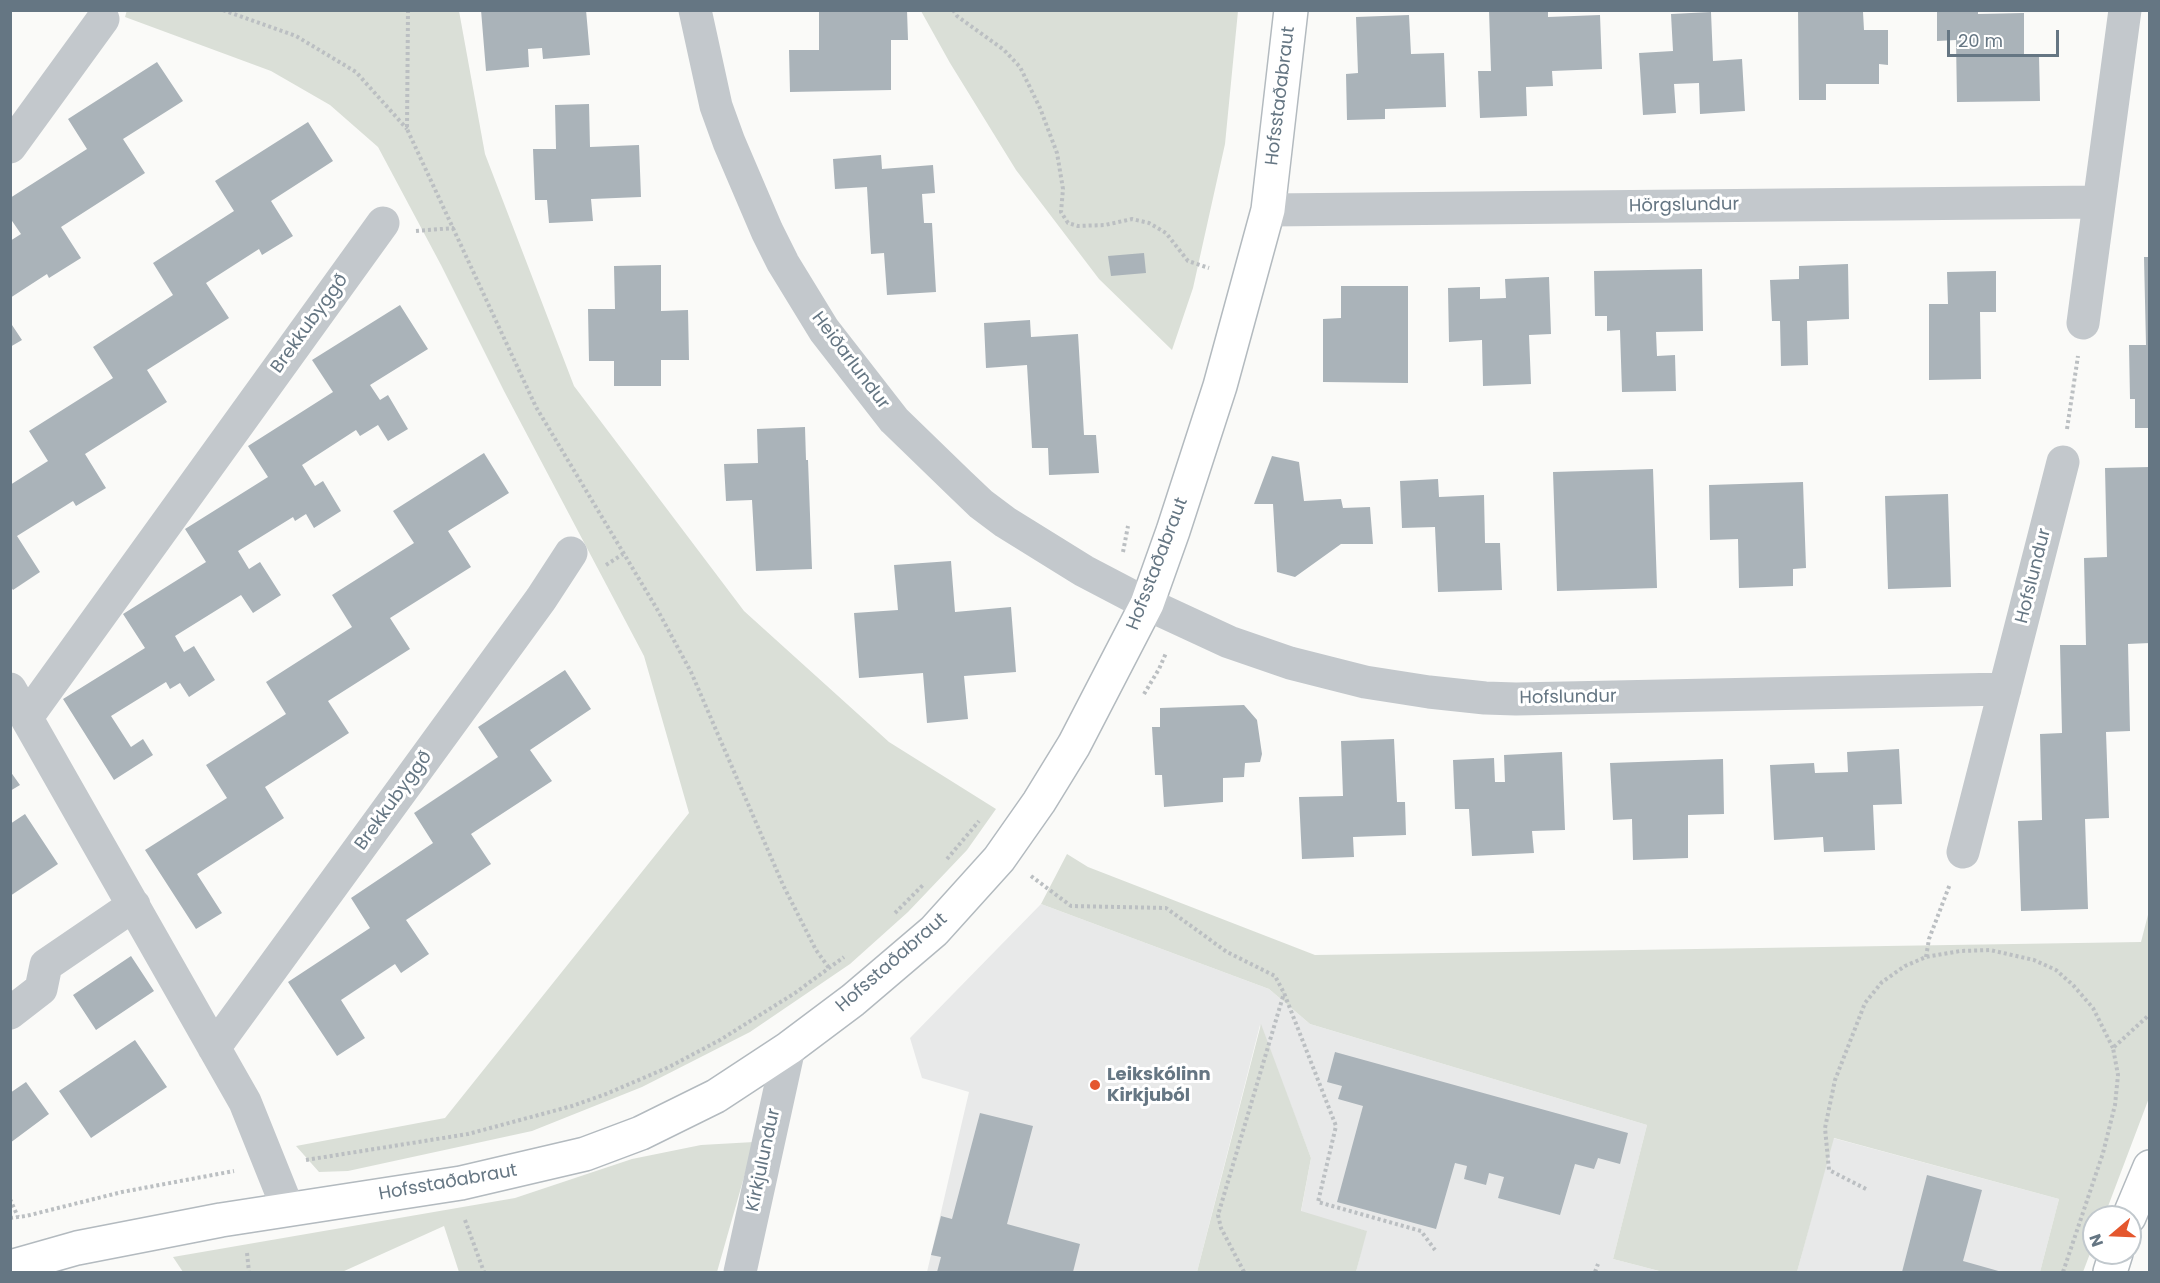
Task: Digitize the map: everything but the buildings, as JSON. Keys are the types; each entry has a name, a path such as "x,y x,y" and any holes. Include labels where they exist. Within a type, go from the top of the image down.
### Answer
{"street":[{"name":"Heiðarlundur","path":"695,10 716,106 767,231 800,292 852,368 894,420 981,504 1052,553 1147,604"},
{"name":"Hofsstaðabraut","path":"10,1267 77,1248 288,1209 453,1184 585,1154 641,1133 716,1096 789,1048 874,983 934,931 999,859 1039,802 1074,746 1147,604 1220,386 1268,210 1291,10"},
{"path":"2083,323 2125,10"},
{"path":"10,147 103,19"},
{"name":"Hörgslundur","path":"1268,210 2099,202"},
{"name":"Brekkubyggð","path":"288,1209 245,1102 15,697 383,223"},
{"name":"Hofslundur","path":"1963,852 2063,462"},
{"name":"Brekkubyggð","path":"214,1048 542,599 571,553"},
{"name":"Hofslundur","path":"1147,604 1229,642 1290,663 1365,682 1485,698 2005,689"},
{"path":"10,1012 41,988 46,965 134,905"},
{"name":"Kirkjulundur","path":"740,1272 789,1048"},
{"path":"2134,1205 2150,1167"}],"path":[{"path":"223,10 296,36 357,72 407,129 536,407 692,672 783,885 816,950 829,968"},
{"path":"407,129 408,10"},
{"path":"953,10 957,16 1004,50 1020,67 1040,108 1057,153 1063,189 1061,212 1068,223 1078,226 1105,225 1132,219 1149,223 1166,232 1188,261 1209,268"},
{"path":"2063,462 2083,323"},
{"path":"943,863 985,812"},
{"path":"1926,957 1929,939 1963,852"},
{"path":"1026,873 1071,906 1166,909 1227,952 1275,976 1284,993 1336,1126 1318,1202 1421,1231 1435,1250"},
{"path":"889,919 931,877"},
{"path":"1866,1190 1829,1170 1825,1128 1835,1080 1865,1003 1882,982 1905,966 1926,957 1960,951 1990,950 2034,960 2073,985 2092,1008 2113,1048 2118,1075 2115,1105 2103,1153 2063,1272"},
{"path":"304,1160 468,1134 572,1106 635,1082 698,1052 766,1012 849,954"},
{"path":"1244,1272 1221,1228 1218,1215 1284,993"},
{"path":"2113,1048 2150,1014"},
{"path":"10,1218 122,1192 234,1171"},
{"path":"453,1184 484,1272"},
{"path":"10,1199 18,1217"},
{"path":"247,1253 249,1272"},
{"path":"1595,1272 1598,1264"}],"shaded area":[{"path":"127,10 459,11 485,154 574,386 744,611 889,742 996,809 967,850 908,912 850,964 750,1032 642,1087 532,1131 348,1171 319,1172 296,1146 445,1118 689,813 644,656 378,147 330,105 271,71 125,17"},
{"path":"921,11 1238,11 1225,144 1193,288 1172,350 1099,279 1016,170"},
{"path":"1067,854 1088,867 1315,955 2141,942 2149,911 2149,1098 2109,1205 2082,1205 2082,1265 2086,1265 2083,1272 2040,1272 2059,1199 1834,1138 1797,1272 1663,1272 1613,1259 1647,1125 1310,1024 1269,989 1041,904"},
{"path":"1041,904 1269,989 1310,1024 1647,1125 1613,1259 1663,1272 1356,1272 1366,1231 1301,1212 1311,1158 1260,1025 1197,1272 927,1272 969,1092 922,1078 910,1038"},
{"path":"1261,1024 1311,1158 1301,1211 1367,1231 1356,1272 1197,1272"},
{"path":"1833,1138 2059,1199 2040,1272 1797,1272"},
{"path":"754,1142 717,1272 459,1272 444,1226 342,1272 183,1272 173,1257 515,1198 632,1159 701,1145"}],"place":[{"name":"Leikskólinn Kirkjuból","path":"1095,1085"}]}
